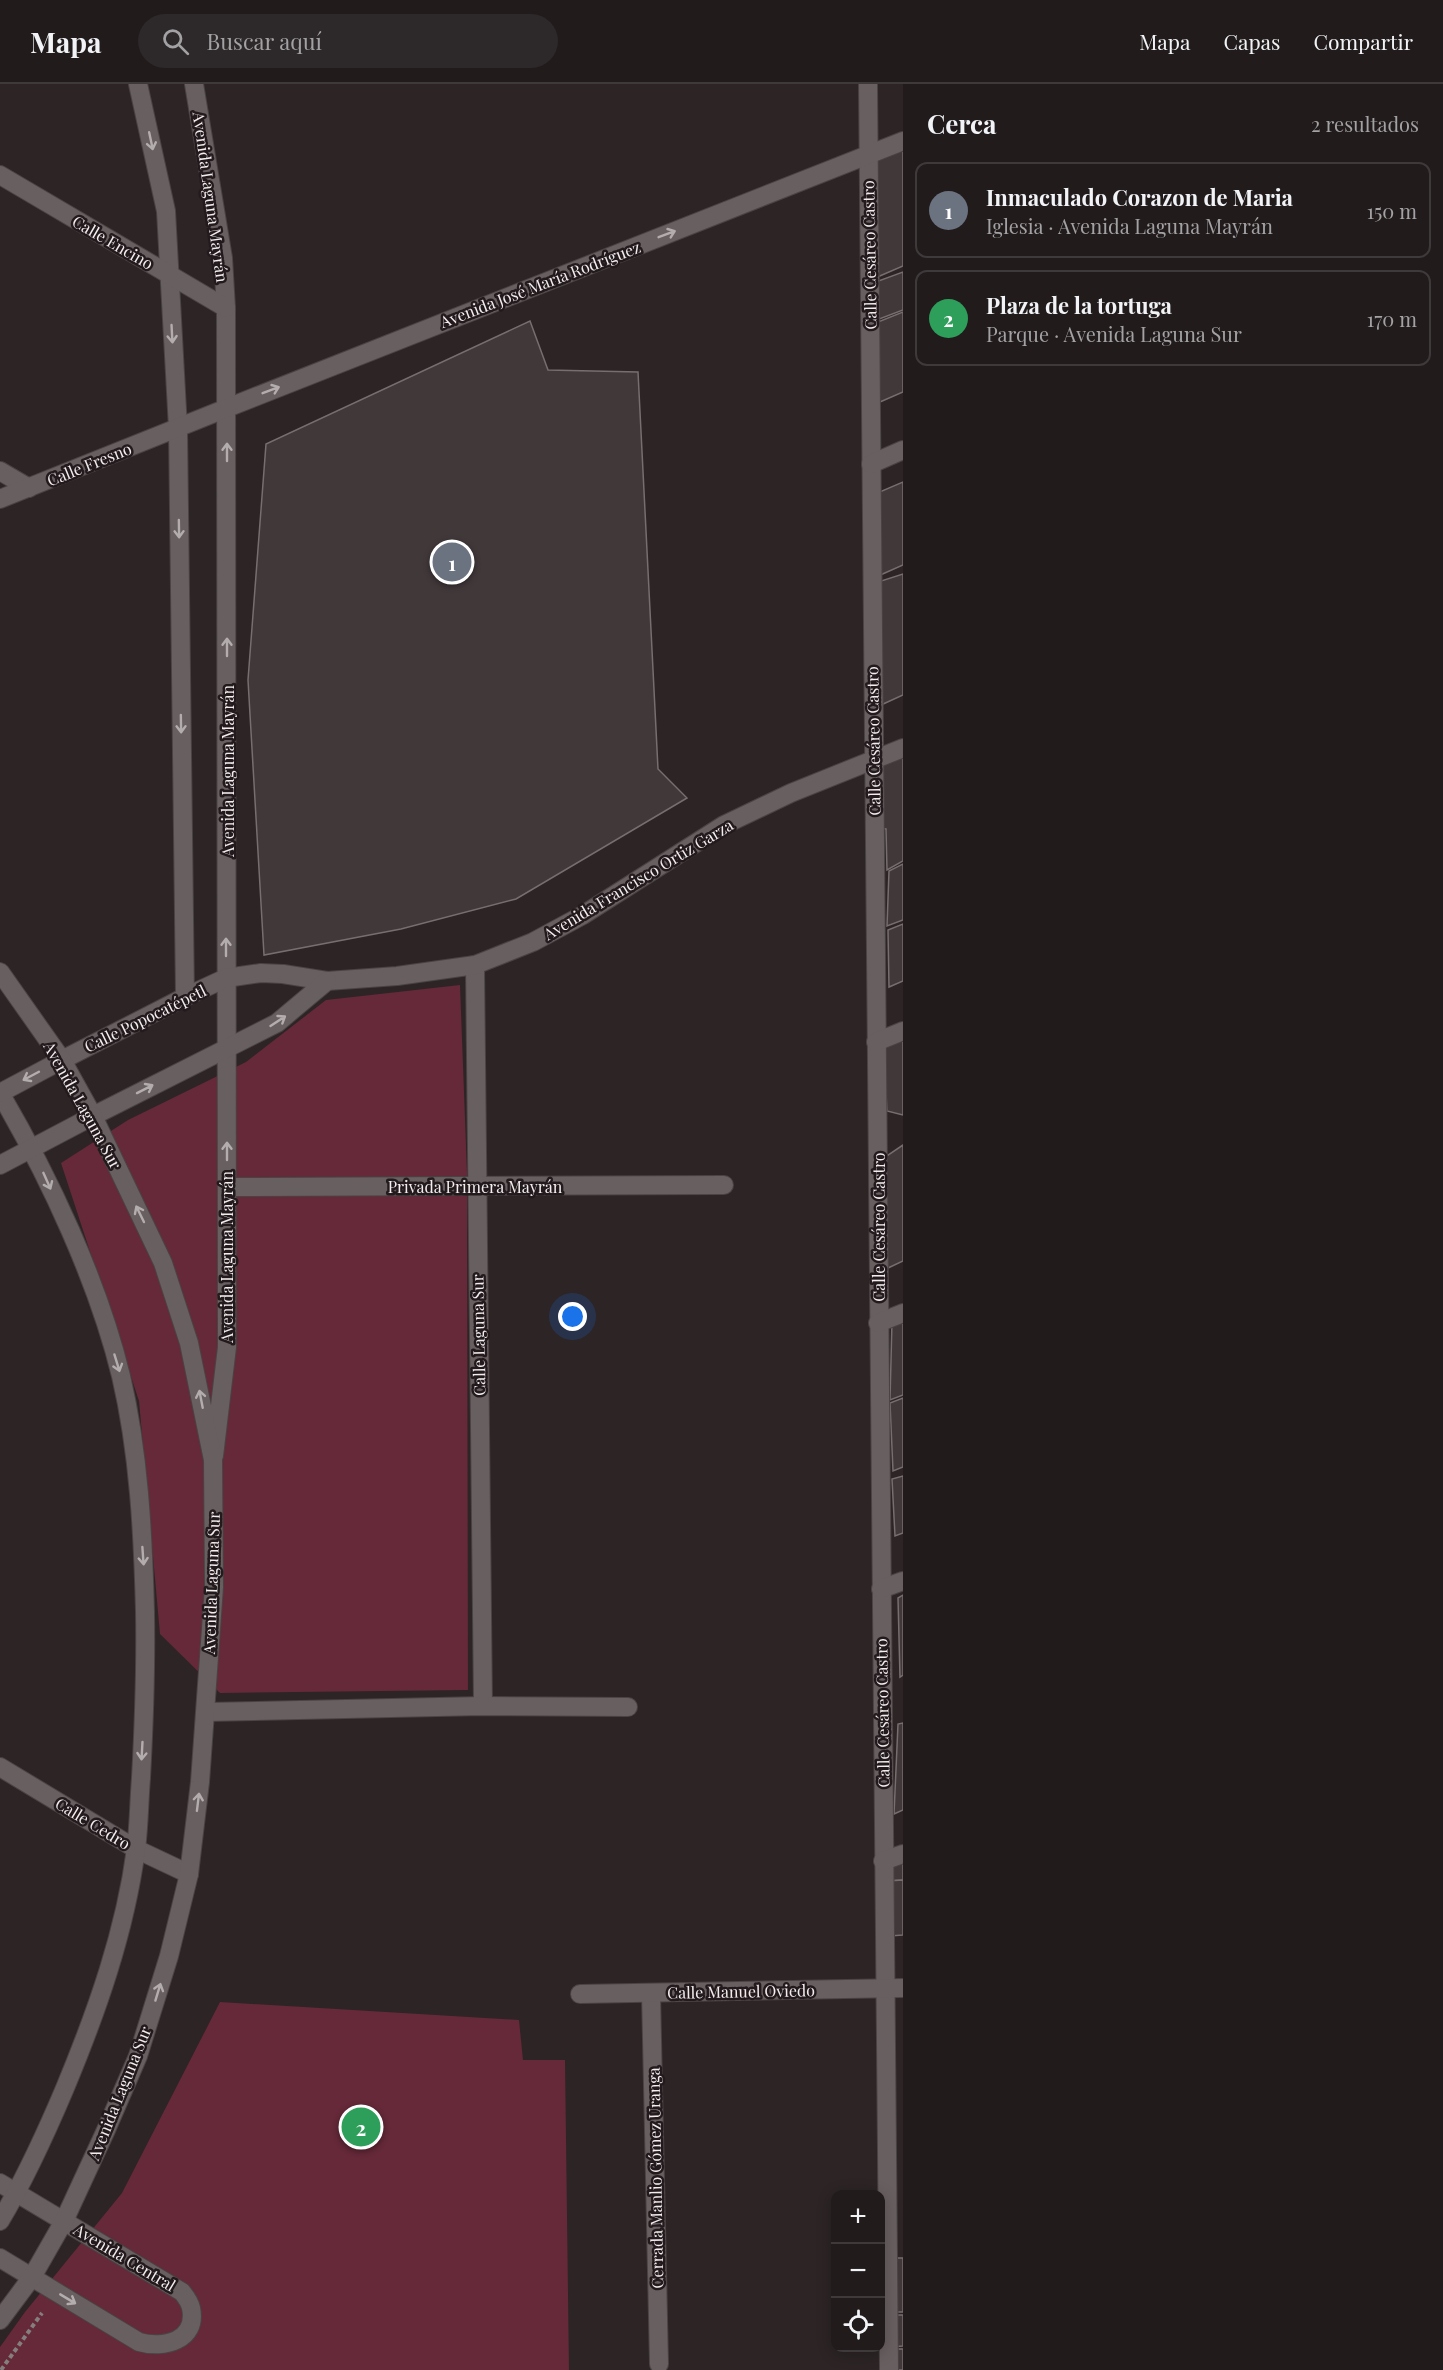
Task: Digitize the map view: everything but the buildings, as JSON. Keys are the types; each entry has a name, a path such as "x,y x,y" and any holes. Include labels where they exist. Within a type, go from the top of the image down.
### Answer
{"street":[{"path":"138,84 166,211 178,429 185,997"},
{"name":"Avenida Laguna Mayrán","path":"194,84 223,258 226,308 227,1347 213,1461"},
{"name":"Calle Cesáreo Castro","path":"868,84 880,1589 889,2370"},
{"name":"Avenida José María Rodríguez","path":"178,429 903,141"},
{"name":"Calle Encino","path":"0,176 226,308"},
{"name":"Calle Fresno","path":"0,499 178,429"},
{"path":"871,464 903,450"},
{"path":"0,471 29,488"},
{"name":"Avenida Francisco Ortiz Garza","path":"226,978 261,973 327,981 397,976 475,965 533,942 583,915 724,825 790,794 903,748"},
{"name":"Calle Laguna Sur","path":"475,965 483,1706"},
{"name":"Avenida Laguna Sur","path":"0,972 62,1060 93,1116 163,1263 189,1342 213,1461 214,1587 206,1712 189,1874 169,1956 138,2056 64,2221 32,2277 0,2320"},
{"name":"Calle Popocatépetl","path":"0,1093 226,978"},
{"path":"0,1165 277,1023 327,981"},
{"path":"876,1042 903,1031"},
{"path":"0,1093 32,1148 93,1286 120,1374 135,1449 144,1574 146,1680 136,1849 117,1942 86,2037 46,2132 17,2193 0,2221"},
{"name":"Privada Primera Mayrán","path":"227,1187 724,1185"},
{"path":"878,1323 903,1313"},
{"path":"880,1589 903,1581"},
{"path":"206,1712 483,1706 628,1707"},
{"name":"Calle Cedro","path":"0,1767 136,1849 189,1874"},
{"path":"883,1861 903,1854"},
{"name":"Calle Manuel Oviedo","path":"580,1994 903,1988"},
{"name":"Cerrada Manlio Gómez Uranga","path":"651,1993 659,2364"},
{"name":"Avenida Central","path":"0,2183 182,2292 191,2306 190,2325 179,2340 167,2345 152,2346 139,2342 0,2258"}],"path":[{"path":"1,2370 56,2292"}],"shaded area":[{"path":"460,985 467,1172 468,1690 220,1693 160,1634 139,1401 61,1163 128,1120 246,1062 326,1000"},
{"path":"220,2002 519,2020 523,2060 565,2060 569,2370 0,2370 0,2347 25,2312 122,2193"}],"place":[{"name":"Inmaculado Corazon de Maria","path":"452,562"},
{"name":"Plaza de la tortuga","path":"361,2127"}]}
